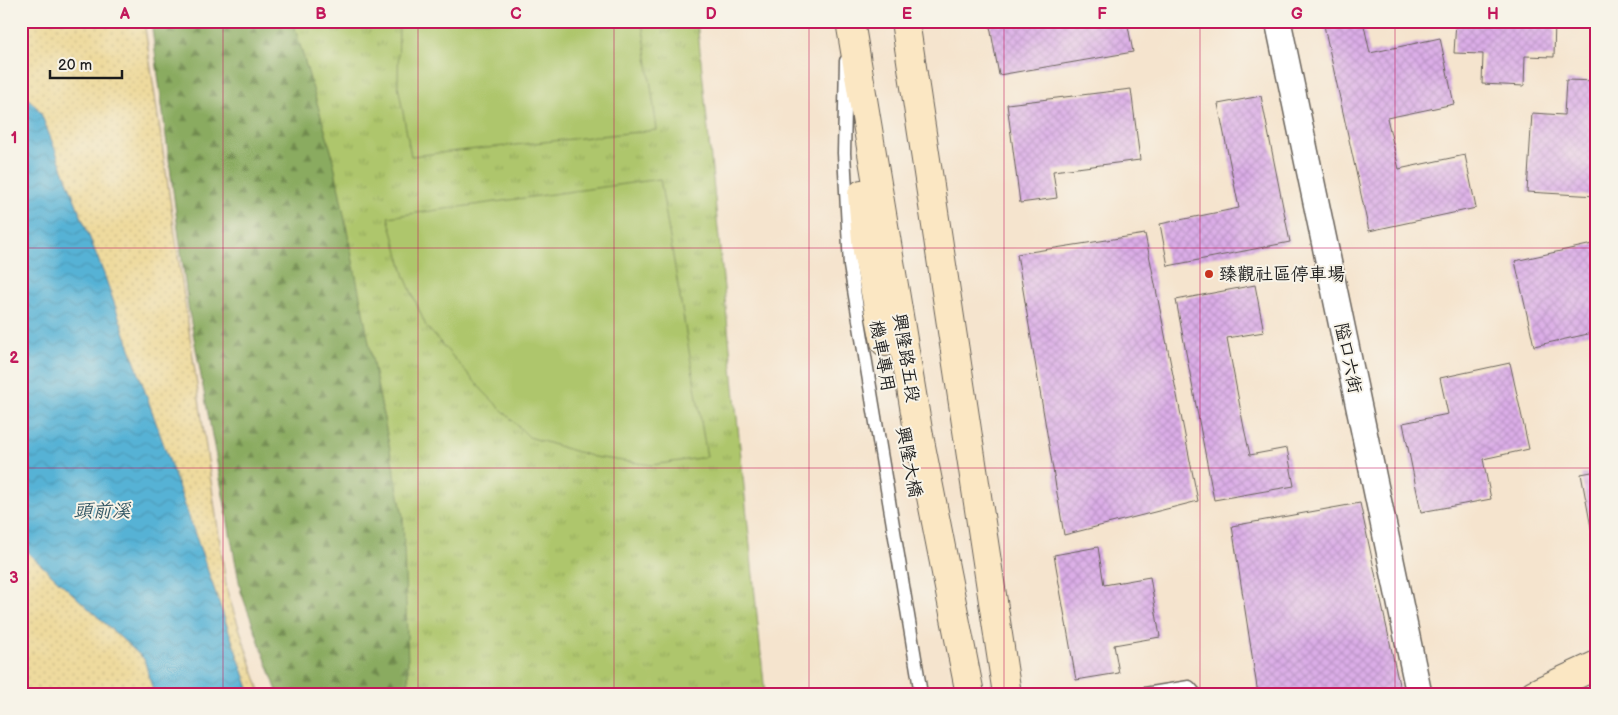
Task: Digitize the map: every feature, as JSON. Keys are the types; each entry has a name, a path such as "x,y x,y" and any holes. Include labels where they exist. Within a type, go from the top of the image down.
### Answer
{"street":[{"name":"興隆大橋","path":"848,21 867,251 955,694"},
{"name":"興隆路五段","path":"848,21 919,436 970,694"},
{"path":"905,21 1007,694"},
{"name":"隘口六街","path":"1278,21 1419,694"},
{"path":"1534,694 1597,665"}],"lane":[{"name":"機車專用","path":"848,21 844,153 850,266 921,694"},
{"path":"1145,694 1189,687 1195,694"}],"green space":[{"path":"151,21 293,21 332,154 403,516 409,694 278,694 241,592 188,306"},
{"path":"182,21 697,21 765,694 317,694"},
{"path":"399,21 642,21 657,130 411,156 398,85"},
{"path":"660,179 707,457 652,465 594,457 529,437 483,391 426,326 405,277 388,217"}],"sand":[{"path":"21,21 144,21 227,591 261,694 21,694"}],"water":[{"name":"頭前溪","path":"21,91 40,111 104,274 251,694 154,694 144,659 29,554 21,535"}],"building":[{"path":"989,21 1127,21 1133,52 999,75"},
{"path":"1323,21 1363,21 1370,53 1440,38 1454,104 1387,118 1399,169 1465,155 1476,208 1369,231"},
{"path":"1456,21 1555,21 1554,57 1525,56 1524,86 1482,84 1483,54 1454,53"},
{"path":"1566,80 1597,81 1597,196 1527,192 1532,113 1564,115"},
{"path":"1131,89 1140,160 1053,171 1057,198 1020,203 1007,104"},
{"path":"1261,96 1290,242 1168,266 1160,224 1239,208 1218,104"},
{"path":"1145,234 1198,501 1064,535 1017,254"},
{"path":"1597,243 1597,332 1534,346 1515,261"},
{"path":"1255,285 1264,332 1227,338 1244,428 1250,455 1287,448 1294,486 1214,500 1176,300"},
{"path":"1510,363 1529,449 1483,459 1491,499 1421,512 1403,423 1448,414 1440,378"},
{"path":"1597,471 1597,553 1596,554 1581,474"},
{"path":"1360,503 1401,694 1258,694 1232,526"},
{"path":"1098,547 1104,585 1150,577 1160,637 1114,645 1119,673 1076,680 1054,555"}],"place":[{"name":"臻觀社區停車場","path":"1209,274"}]}
